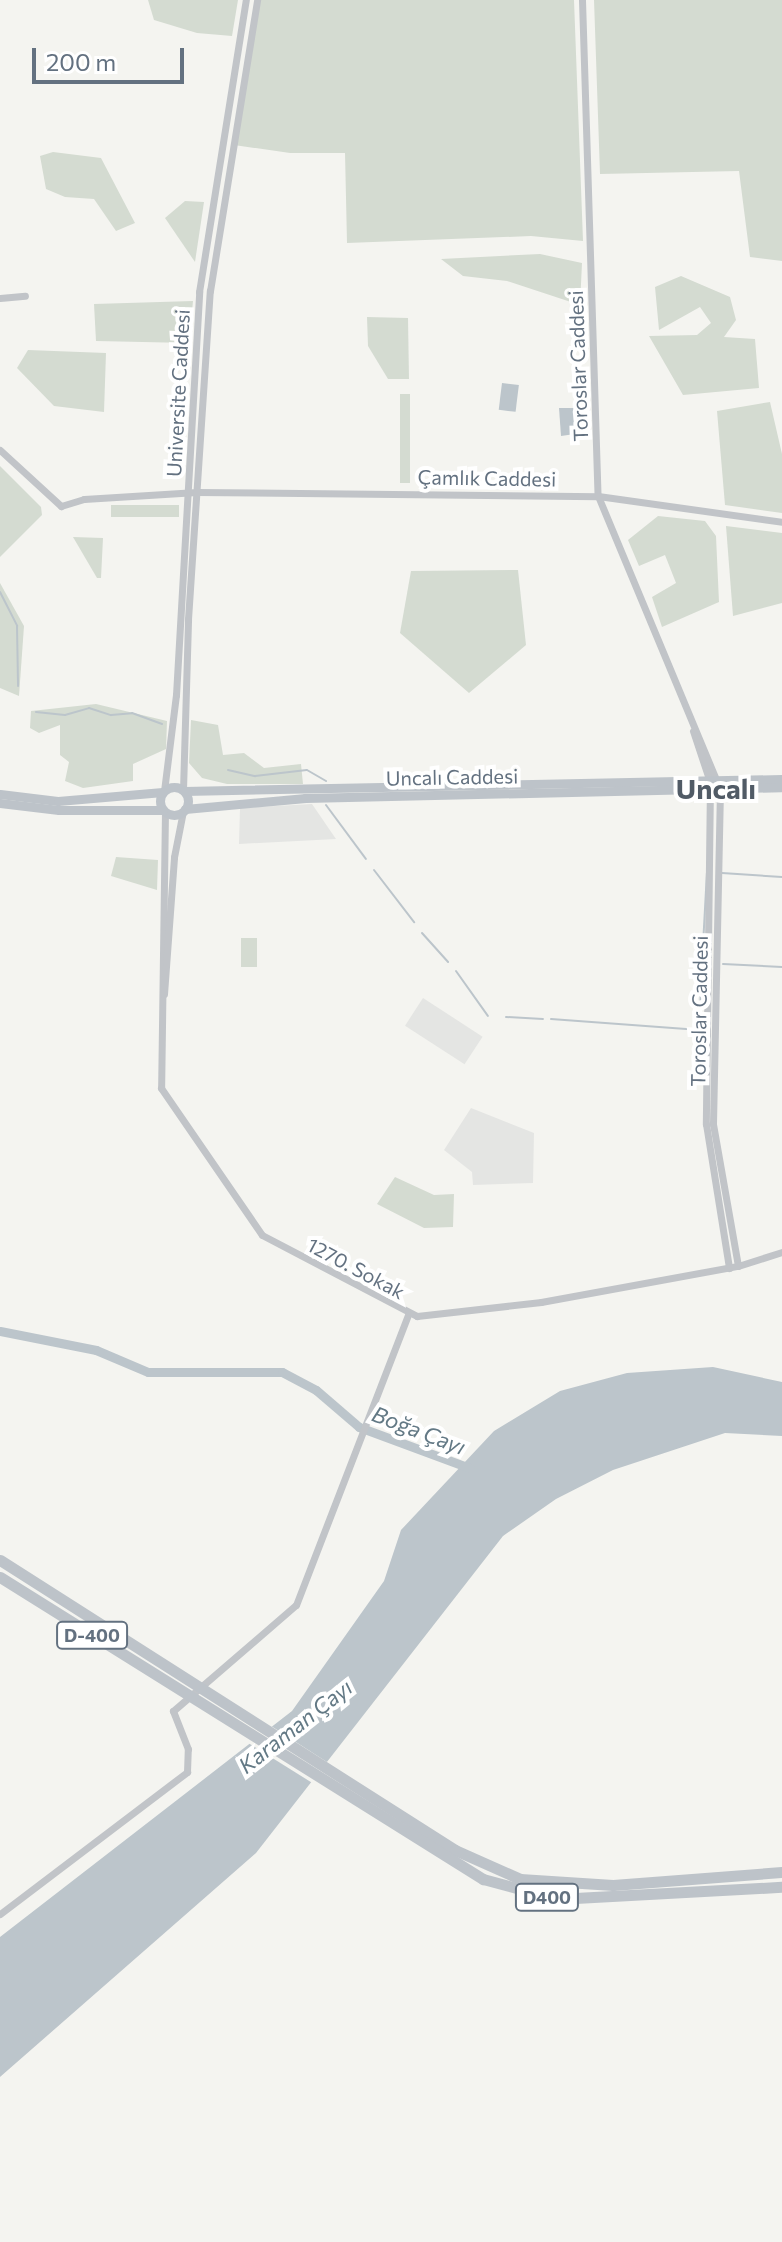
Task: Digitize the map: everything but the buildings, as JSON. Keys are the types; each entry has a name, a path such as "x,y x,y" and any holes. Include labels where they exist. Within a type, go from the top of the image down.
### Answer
{"highway":[{"name":"D400","path":"0,1560 455,1850 520,1879 613,1885 782,1872"},
{"name":"D-400","path":"0,1577 183,1693"},
{"name":"D400","path":"183,1693 449,1861 516,1892 557,1899 613,1899 782,1887"}],"main road":[{"path":"715,786 782,779"},
{"name":"Uncalı Caddesi","path":"163,792 715,786"},
{"name":"Uncalı Caddesi","path":"164,810 305,798 715,786"},
{"path":"715,786 782,787"},
{"path":"184,791 184,810"},
{"path":"0,794 58,801 163,792 164,810 59,810 0,803"}],"street":[{"name":"Universite Caddesi","path":"184,791 199,292 246,0"},
{"name":"Universite Caddesi","path":"163,792 176,695 210,291 257,0"},
{"name":"Toroslar Caddesi","path":"582,0 598,496 715,786 709,1124 733,1267"},
{"path":"0,298 25,296"},
{"name":"Çamlık Caddesi","path":"0,450 61,506 84,499 193,492 598,496 782,522"},
{"name":"1270. Sokak","path":"164,810 161,1088 262,1235 408,1314 541,1302 733,1267 782,1252"},
{"name":"1270. Sokak","path":"160,1012 184,810"},
{"path":"0,1914 187,1772 188,1749 173,1711 296,1605 364,1437 408,1314"}],"shaded area":[{"path":"148,0 238,0 232,36 197,33 154,20"},
{"path":"257,0 574,0 583,241 531,236 347,243 345,153 290,153 234,145"},
{"path":"594,0 782,0 782,261 750,257 739,171 600,174"},
{"path":"53,152 101,158 135,223 116,231 94,199 65,197 46,189 40,156"},
{"path":"185,201 204,202 195,262 165,218"},
{"path":"540,254 582,263 580,305 507,281 463,276 441,259"},
{"path":"681,276 730,297 736,320 724,337 755,339 759,388 683,395 649,336 697,335 711,323 700,307 659,330 655,287"},
{"path":"193,301 189,343 96,341 94,304"},
{"path":"367,317 408,318 409,379 388,379 368,346"},
{"path":"28,350 106,353 104,412 54,406 17,368"},
{"path":"400,394 410,394 410,483 400,483"},
{"path":"770,402 782,454 782,513 725,505 717,411"},
{"path":"0,466 41,507 42,515 0,557"},
{"path":"111,505 179,505 179,517 111,517"},
{"path":"658,516 705,521 716,536 719,602 662,627 652,597 676,583 665,555 639,566 628,540"},
{"path":"726,526 782,533 782,603 733,616"},
{"path":"73,537 103,538 101,578 97,578"},
{"path":"518,570 526,645 469,693 400,633 411,571"},
{"path":"0,583 24,626 19,696 0,688"},
{"path":"96,704 167,721 166,749 133,764 133,781 83,788 65,781 69,762 60,755 60,725 39,733 30,728 31,711"},
{"path":"191,720 218,725 223,755 244,753 264,768 301,764 303,784 227,784 202,778 189,763"},
{"path":"312,804 336,839 239,844 240,808"},
{"path":"116,857 158,860 157,890 111,876"},
{"path":"241,938 257,938 257,967 241,967"},
{"path":"423,998 483,1037 465,1064 405,1026"},
{"path":"471,1108 534,1133 533,1183 473,1185 472,1172 444,1150"},
{"path":"395,1177 434,1195 454,1194 453,1227 424,1228 377,1204"}],"water":[{"path":"502,383 519,385 516,412 499,410"},
{"path":"559,408 575,408 575,434 561,436"},
{"name":"Karaman Çayı","path":"713,1367 782,1382 782,1436 725,1433 613,1470 556,1499 503,1536 256,1853 0,2077 0,1937 292,1711 384,1581 401,1530 494,1431 560,1391 627,1373"}],"pier":[{"path":"268,1724 330,1764 314,1784 245,1741"}],"waterway":[{"path":"0,592 17,626 18,686"},
{"path":"36,712 65,715 89,708 111,715 132,713 162,724"},
{"path":"228,770 255,776 307,770 326,781"},
{"path":"326,805 366,859"},
{"path":"374,870 414,922"},
{"path":"702,964 707,873"},
{"path":"722,873 782,877"},
{"path":"422,933 448,962"},
{"path":"723,964 782,967"},
{"path":"456,971 488,1016"},
{"path":"551,1019 700,1030 701,973"},
{"path":"506,1017 543,1019"},
{"name":"Boğa Çayı","path":"0,1331 96,1350 148,1372 282,1372 316,1390 359,1427 470,1468"}],"district":[{"name":"Uncalı","path":"716,788"}]}
